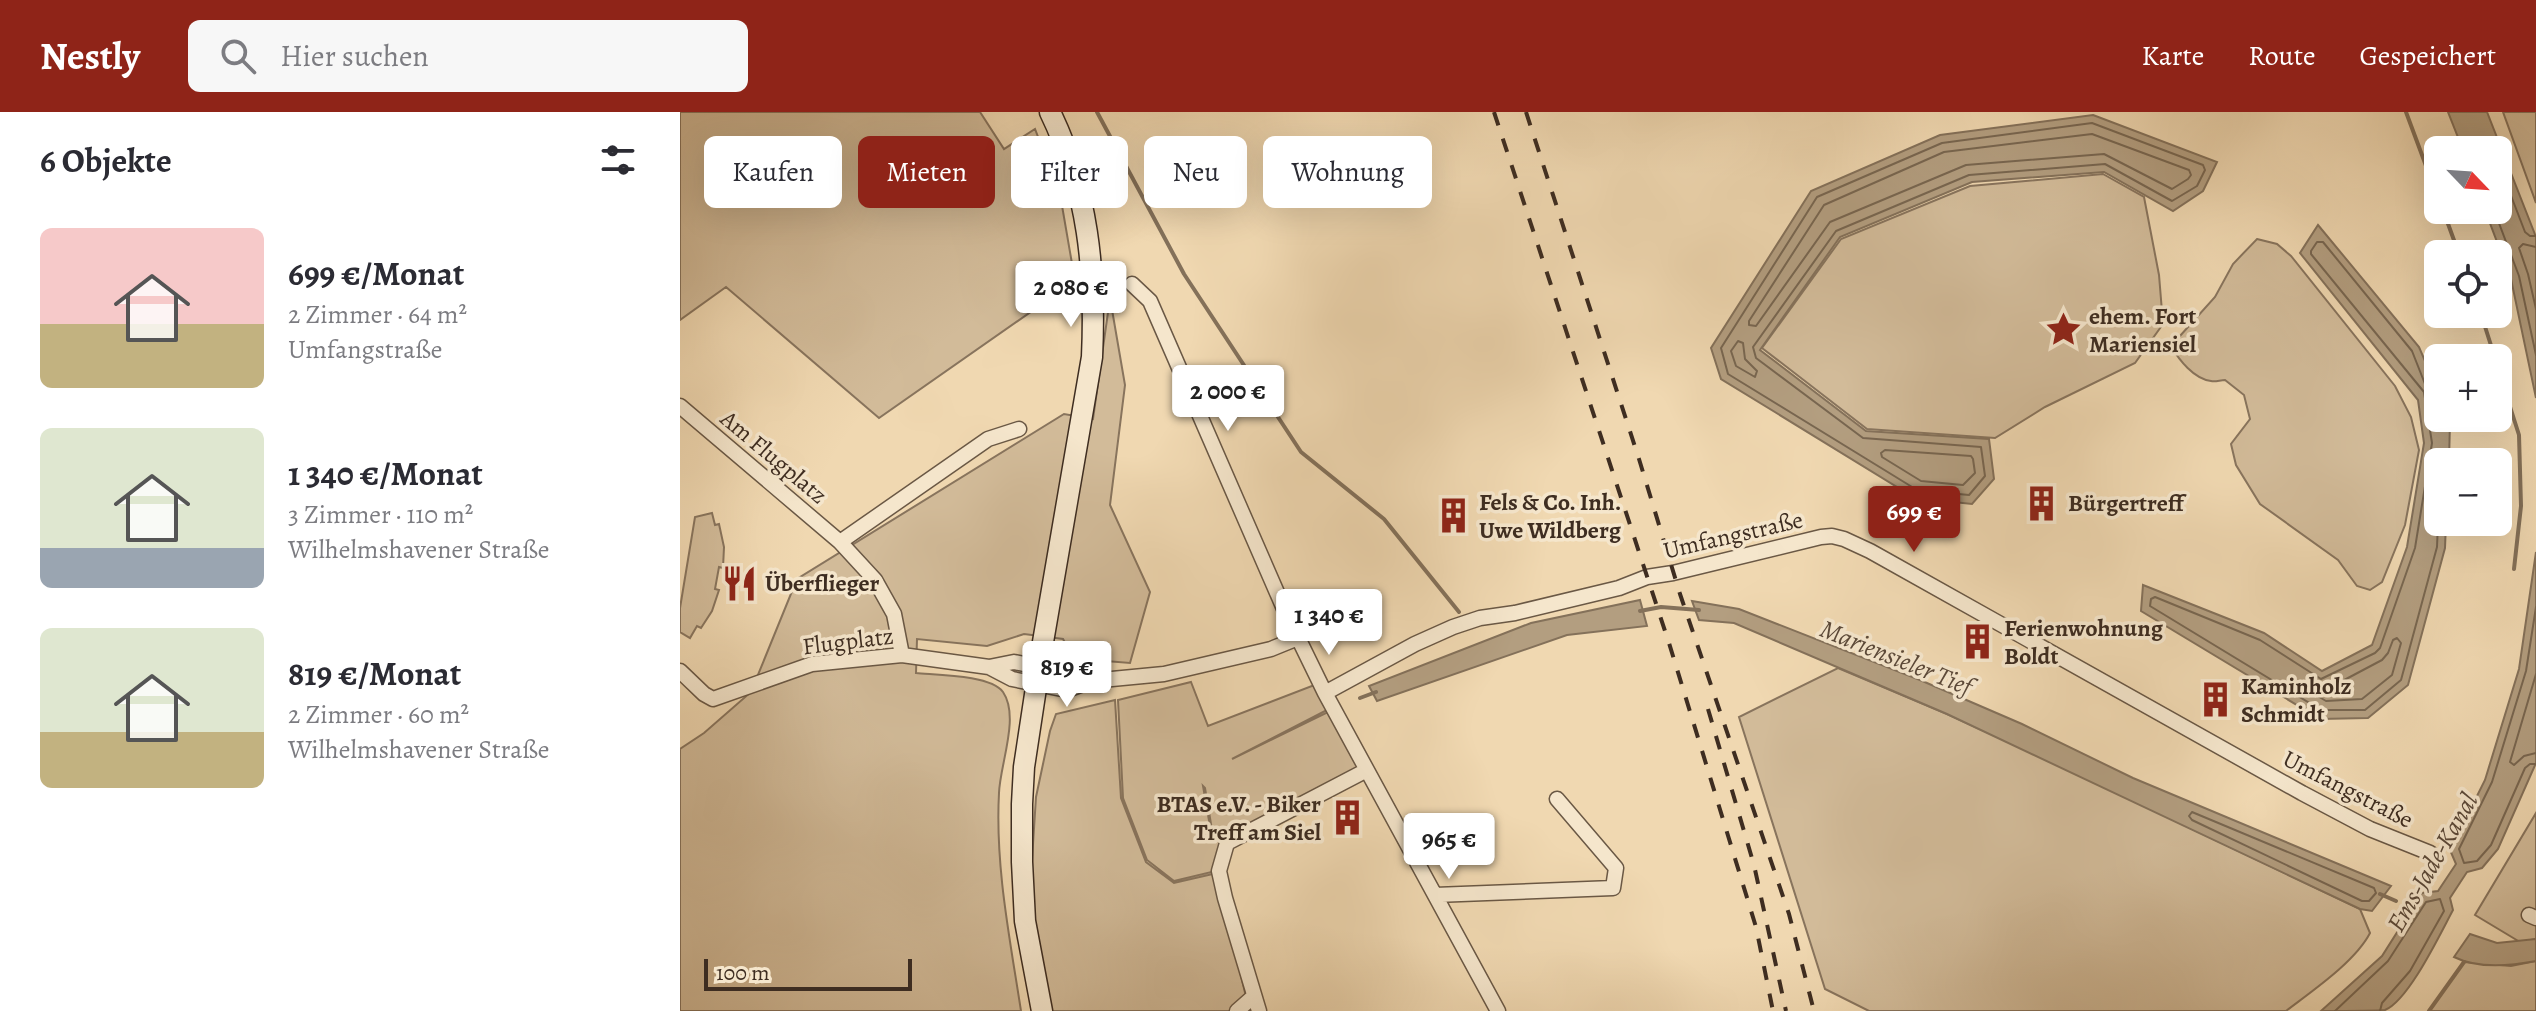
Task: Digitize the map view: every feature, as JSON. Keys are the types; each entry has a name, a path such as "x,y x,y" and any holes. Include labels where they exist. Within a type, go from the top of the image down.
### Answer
{"street":[{"path":"1042,1011 1025,921 1024,767 1092,357 1094,312 1088,228 1071,162 1050,112"},
{"path":"1132,284 1150,301 1325,693 1498,1011"},
{"name":"Am Flugplatz","path":"680,406 840,542 875,580 894,614 902,655"},
{"path":"840,542 988,439 1019,429"},
{"name":"Umfangstraße","path":"1325,693 1415,644 1480,618 1515,613 1619,588 1647,577 1832,536 1870,551 2302,793 2370,829 2430,853"},
{"name":"Flugplatz","path":"680,671 713,699 812,664 902,655 989,667 1003,676 1038,676 1067,690 1091,681 1164,674 1271,649 1298,638"},
{"path":"1259,1011 1219,871 1227,843 1365,771"},
{"path":"1435,895 1618,892 1616,868 1557,799"},
{"path":"1237,1011 1254,996"}],"shaded area":[{"path":"680,112 980,112 1004,149 1011,144 1011,208 1062,208 1075,281 879,418 726,287 680,320"},
{"path":"2503,112 2536,112 2536,203 2512,136"},
{"path":"1035,129 1038,136 1024,136"},
{"path":"2103,174 2144,197 2159,275 2163,324 2135,363 2045,407 1995,438 1867,429 1762,348 1841,239 1970,186"},
{"path":"2257,239 2277,244 2291,256 2395,386 2411,417 2419,450 2405,525 2382,582 2370,590 2357,586 2338,560 2260,504 2236,465 2231,444 2250,419 2244,395 2225,380 2213,381 2193,373 2171,346 2215,297 2233,264"},
{"path":"1110,298 1125,385 1110,505 1150,592 1130,663 1081,659 1070,652 1063,639 1024,634 987,646 917,639 916,673 987,682 997,686 1008,702 1008,741 999,793 999,848 1021,1011 680,1011 680,749 704,733 751,692 797,579 1064,414 1093,419"},
{"path":"712,513 715,525 719,524 724,547 723,568 719,567 715,589 719,590 712,611 690,638 680,632 680,608 695,517"},
{"path":"1838,668 2041,757 2360,909 2370,933 2344,965 2286,1011 1869,1011 1825,989 1739,717"},
{"path":"1191,682 1208,726 1317,684 1329,709 1232,759 1330,711 1359,770 1226,841 1212,830 1203,786 1211,832 1224,842 1216,871 1174,881 1147,860 1123,798 1118,700"},
{"path":"1115,700 1121,798 1146,862 1174,883 1217,873 1246,997 1231,1011 1048,1011 1029,907 1036,797 1050,731 1056,714"},
{"path":"2536,813 2536,939 2520,942 2475,915"},
{"path":"2536,961 2536,1011 2429,1011 2464,962 2511,966"}],"water":[{"path":"2448,112 2487,112 2496,136 2457,136"},
{"path":"2093,115 2217,162 2203,191 2173,211 2104,172 1972,182 1840,237 1760,350 1866,431 1989,439 1994,479 1972,504 1915,498 1721,379 1711,348 1811,191 1940,135"},
{"path":"2512,176 2536,237 2536,398 2512,284 2512,240 2496,240 2490,224 2512,224"},
{"path":"2318,225 2419,347 2424,359 2424,432 2450,432 2449,448 2424,448 2424,536 2445,536 2445,548 2408,685 2368,718 2320,719 2141,611 2143,585 2264,633 2322,671 2372,645 2407,547 2424,443 2418,400 2300,253"},
{"path":"2536,552 2536,763 2498,849 2482,868 2467,872 2450,898 2453,910 2432,950 2414,980 2394,1004 2385,1010 2321,1011 2382,956 2422,893 2438,891 2456,864 2450,850 2485,780 2519,669"},
{"path":"1640,600 1647,626 1567,635 1377,701 1369,686 1531,623"},
{"path":"1692,601 1739,609 1920,680 2022,724 2133,778 2391,886 2372,911 2360,909 1947,714 1734,623 1699,620"},
{"path":"2470,934 2497,943 2536,939 2536,961 2484,965 2454,957"}],"waterway":[{"path":"1097,112 1184,274 1301,452 1384,519 1459,612"},
{"path":"2406,112 2424,160"},
{"path":"2448,224 2454,240"},
{"path":"2485,328 2491,344"},
{"path":"2512,413 2519,435 2521,506 2514,569"},
{"name":"Mariensieler Tief","path":"1640,611 1661,607 1699,610"},
{"name":"Mariensieler Tief","path":"1360,698 1376,692"},
{"name":"Mariensieler Tief","path":"2380,894 2396,901"},
{"path":"2429,1011 2464,962"}],"railway":[{"path":"1494,112 1669,643 1756,927 1773,1011"},
{"path":"1526,112 1680,594 1789,914 1814,1011"},
{"path":"1708,709 1754,865 1786,1011"}],"place":[{"name":"ehem. Fort Mariensiel","path":"2063,330"},
{"name":"Bürgertreff","path":"2042,503"},
{"name":"Fels & Co. Inh. Uwe Wildberg","path":"1453,516"},
{"name":"Überflieger","path":"739,583"},
{"name":"Ferienwohnung Boldt","path":"1978,642"},
{"name":"Kaminholz Schmidt","path":"2215,700"},
{"name":"BTAS e.V. - Biker Treff am Siel","path":"1347,818"}],"water label":[{"name":"Ems-Jade-Kanal","path":"2432,862"}]}
